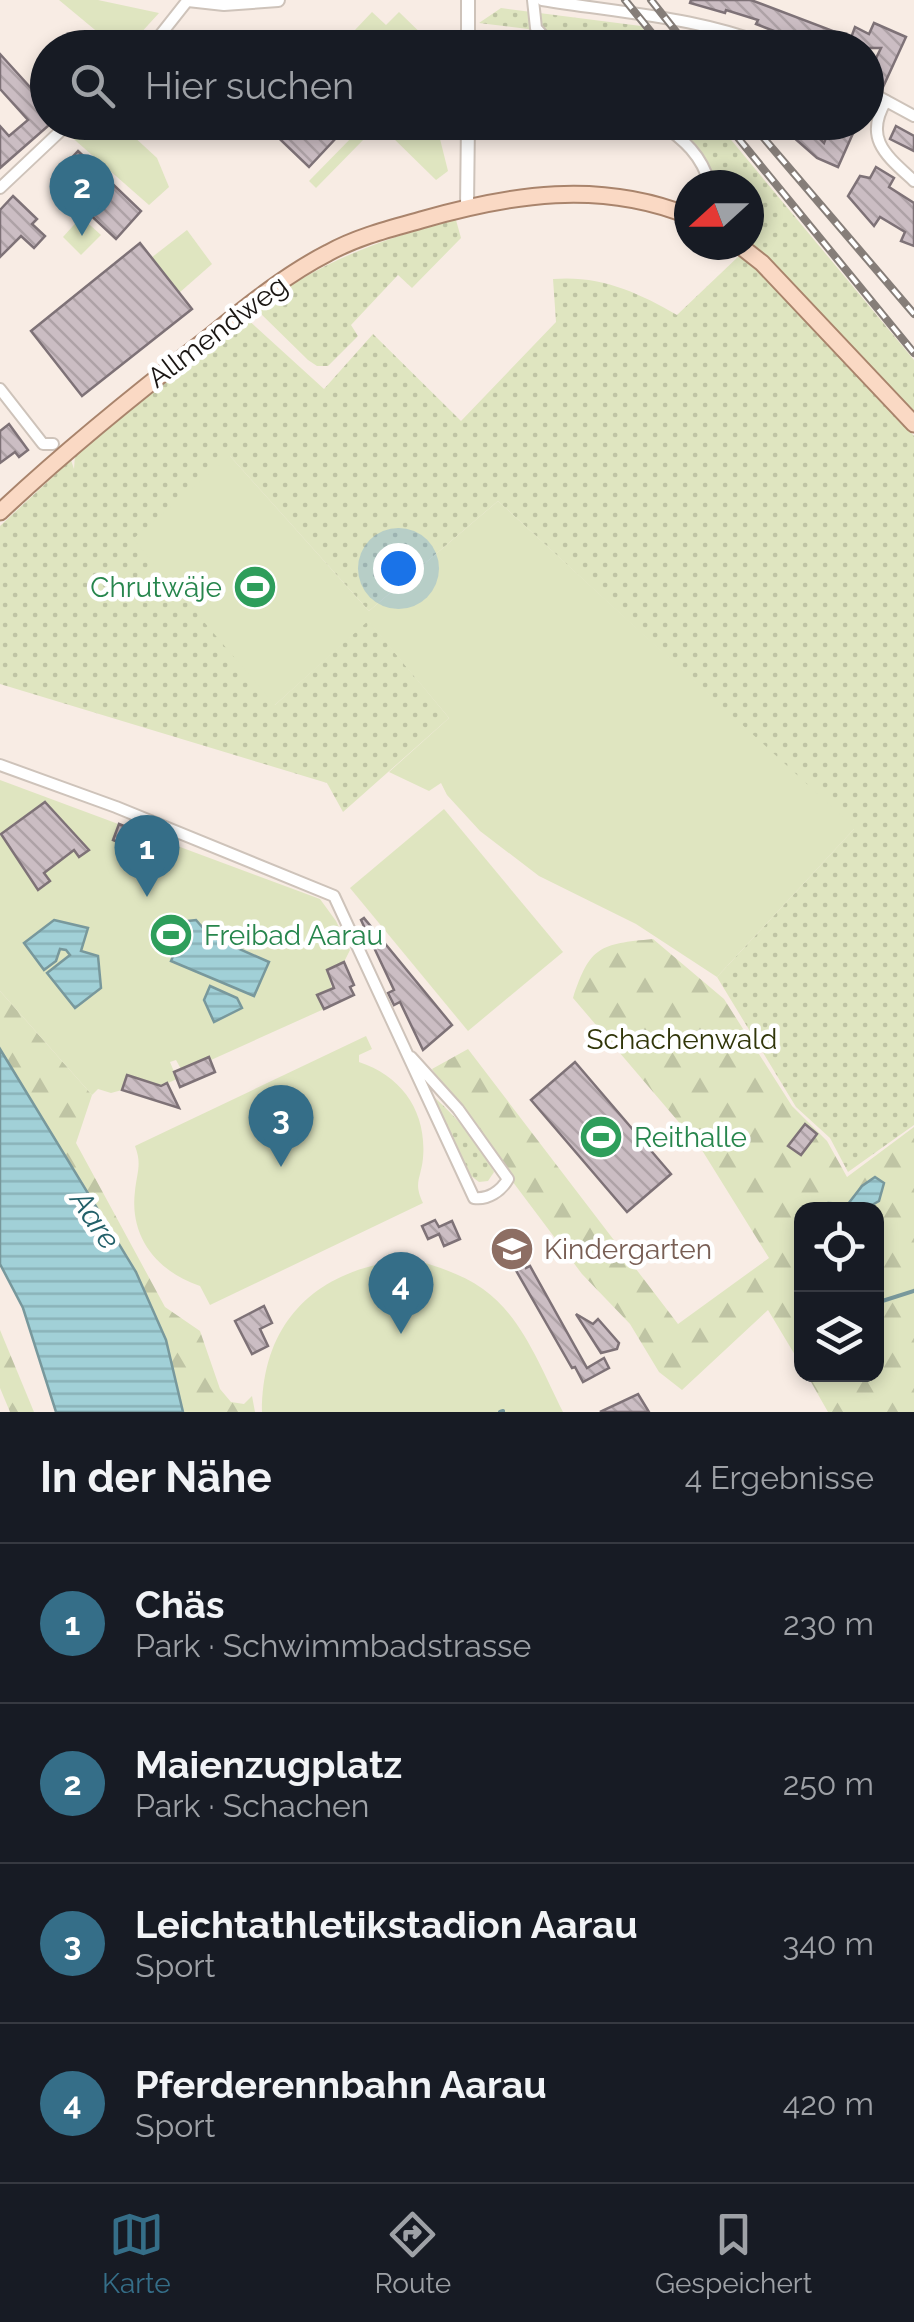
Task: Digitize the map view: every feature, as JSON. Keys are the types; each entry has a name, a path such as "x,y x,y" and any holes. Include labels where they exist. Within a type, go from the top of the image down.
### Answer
{"main road":[{"name":"Allmendweg","path":"0,512 51,449 125,402 300,269 361,238 466,207 542,194 586,193 638,199 674,211"},
{"path":"756,260 914,424"}],"street":[{"path":"164,30 188,0 224,4 278,0"},
{"path":"468,0 468,30"},
{"path":"533,0 538,30"},
{"path":"542,0 734,30"},
{"path":"884,106 886,100 914,116"},
{"path":"0,188 51,140"},
{"path":"466,207 468,140"},
{"path":"684,140 704,170"},
{"path":"878,140 914,182"},
{"path":"0,390 51,449"},
{"path":"0,765 116,807 334,896 474,1198 502,1190 508,1179 458,1109 411,1057"}],"green space":[{"path":"59,0 98,0 159,13 144,30 95,30"},
{"path":"501,8 641,26 644,30 530,30 479,23"},
{"path":"372,12 386,25 399,12 418,30 355,30"},
{"path":"75,140 137,140 157,158 169,187 149,205"},
{"path":"349,140 363,140 316,188 309,181"},
{"path":"395,140 440,140 448,171 436,180"},
{"path":"687,140 731,140 756,170 707,170 698,149"},
{"path":"764,180 914,360 914,416 764,258"},
{"path":"81,217 101,235 81,255 63,237"},
{"path":"456,220 461,238 412,288 398,275 351,325 358,336 328,366 317,366 308,360 257,310 302,279 351,254"},
{"path":"187,230 212,264 179,293 151,258"},
{"path":"735,260 748,260 776,285 914,436 914,1125 848,1172 830,1138 796,1107 717,977 854,829 498,501 369,611 230,456 275,705 368,620 449,718 343,812 327,783 0,684 0,526 71,460 74,469 75,455 108,425 245,317 324,389 373,334 461,421 556,322 553,279 570,278 618,287 677,315"},
{"path":"230,456 369,611 498,501 855,828 717,977 636,924 539,876 480,831 441,783 429,791 389,772 449,718 368,621 275,705 133,539"},
{"name":"Freibad Aarau","path":"0,780 320,899 350,950 344,962 327,970 332,989 318,996 324,1009 211,1060 208,1057 181,1069 176,1060 170,1062 177,1079 154,1089 127,1076 122,1090 111,1093 98,1089 92,1095 0,991"},
{"path":"444,809 563,952 468,1031 350,888"},
{"name":"Schachenwald","path":"653,939 724,999 792,1106 827,1141 847,1177 914,1127 914,1412 828,1412 811,1382 884,1382 884,1202 794,1202 794,1353 768,1310 682,1390 659,1372 630,1324 582,1274 432,1069 468,1049 678,1324 769,1258 700,1147 573,998 592,958 621,943"},
{"path":"0,991 92,1095 76,1143 165,1307 200,1331 220,1389 231,1402 244,1404 252,1396 255,1412 183,1412 166,1340 136,1272 0,1049"},
{"path":"366,1036 372,1049 359,1055 359,1062 388,1076 416,1111 423,1141 418,1185 423,1203 210,1305 200,1286 171,1272 142,1238 134,1208 139,1163 135,1146"},
{"path":"434,1097 482,1151 494,1172 488,1181 479,1182 471,1176"},
{"path":"412,1259 466,1279 497,1300 530,1345 563,1412 262,1412 273,1349 285,1324 303,1303 350,1273"},
{"path":"0,1330 34,1412 10,1412 0,1388"}],"water":[{"path":"54,920 88,928 81,951 98,956 101,988 75,1008 47,973 70,955 60,949 56,961 44,970 24,943"},
{"path":"196,920 210,936 269,962 254,996 171,961 188,921"},
{"path":"210,986 237,998 242,1008 214,1022 204,1000"},
{"name":"Aare","path":"0,1049 136,1272 166,1340 183,1412 56,1412 23,1308 0,1264"},
{"path":"875,1177 884,1183 879,1201 850,1202"}],"building":[{"path":"751,0 830,30 772,30 756,24 758,20 690,3"},
{"path":"874,23 906,37 884,85 884,30 871,30"},
{"path":"0,54 30,87 32,140 0,168 0,126 9,136 28,120 0,89"},
{"path":"896,126 914,136 914,151 890,139"},
{"path":"281,140 334,140 309,167"},
{"path":"796,140 850,140 838,167 817,158"},
{"path":"78,151 141,211 116,239 52,179"},
{"path":"876,167 894,178 889,187 914,203 914,246 901,241 905,232 880,217 874,226 848,196 860,176 870,178"},
{"path":"13,196 37,219 32,224 45,236 34,248 21,236 0,257 0,210"},
{"path":"140,243 192,309 82,396 31,331"},
{"path":"9,424 28,450 19,457 15,452 0,463 0,431"},
{"path":"45,802 89,850 79,857 74,850 44,873 50,881 38,890 1,834"},
{"path":"119,824 152,837 145,853 113,840"},
{"path":"364,918 452,1025 423,1050 400,1002 394,1005 388,993 394,990 361,920"},
{"path":"344,962 354,995 324,1009 317,995 334,988 327,970"},
{"path":"209,1057 215,1072 180,1087 174,1072"},
{"name":"Reithalle","path":"575,1062 671,1174 627,1212 531,1100"},
{"path":"127,1075 161,1086 167,1083 179,1108 122,1090"},
{"path":"805,1124 817,1134 801,1155 788,1146"},
{"path":"435,1220 439,1227 452,1221 460,1239 444,1246 439,1234 428,1239 422,1226"},
{"path":"514,1239 526,1268 530,1266 587,1368 604,1358 609,1368 583,1382 572,1368 510,1260 504,1245"},
{"path":"264,1306 272,1323 260,1329 268,1346 252,1354 235,1321"},
{"path":"576,1314 593,1324 598,1319 619,1343 617,1349 601,1353"},
{"path":"638,1394 649,1412 600,1412"}],"waterway":[{"path":"884,1300 914,1291"}],"railway":[{"path":"625,0 649,30"},
{"path":"651,0 675,30"},
{"path":"740,140 914,353"},
{"path":"765,140 914,314"}],"place":[{"name":"Maienzugplatz","path":"82,236"},
{"name":"Chrutwäje","path":"255,587"},
{"name":"Chäs","path":"147,897"},
{"name":"Freibad Aarau","path":"171,935"},
{"name":"Reithalle","path":"601,1137"},
{"name":"Leichtathletikstadion Aarau","path":"281,1167"},
{"name":"Kindergarten","path":"512,1249"},
{"name":"Pferderennbahn Aarau","path":"401,1334"}]}
